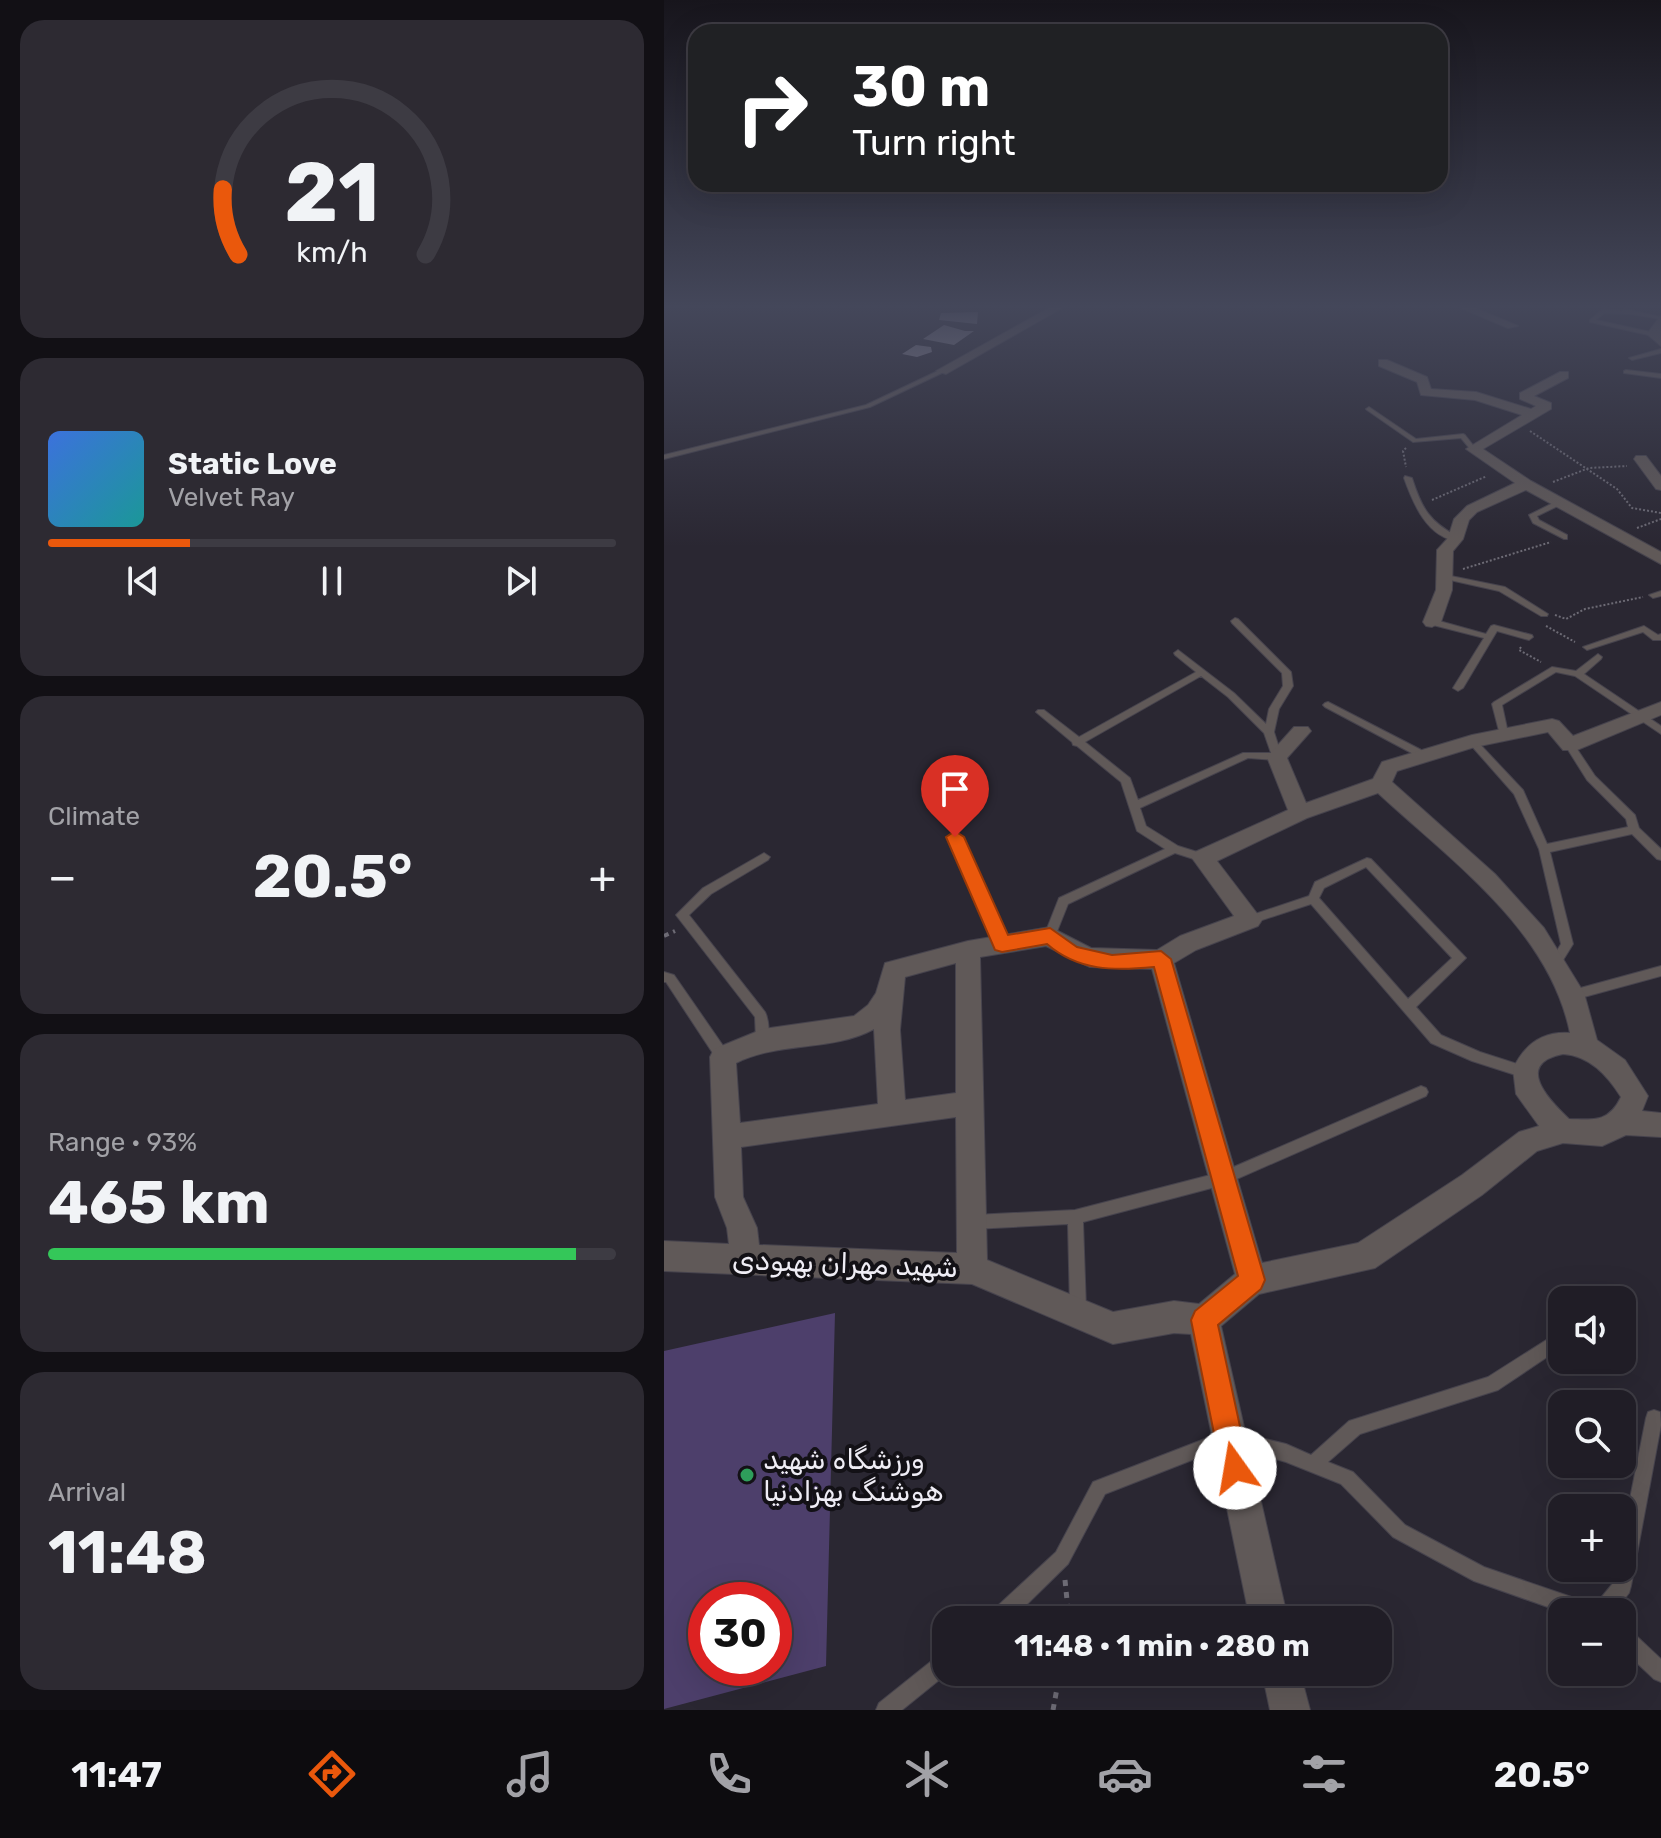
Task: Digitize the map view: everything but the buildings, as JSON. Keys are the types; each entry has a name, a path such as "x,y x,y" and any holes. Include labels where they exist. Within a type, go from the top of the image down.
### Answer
{"street":[{"path":"1424,388 1425,392 1476,396 1532,414"},
{"path":"1540,388 1524,396 1546,406 1473,449 1530,486 1661,559"},
{"path":"1643,462 1661,486"},
{"path":"1432,622 1444,590 1445,550 1455,539 1462,519 1472,509 1530,486"},
{"path":"892,1115 887,1030 894,970 968,950 1050,936 1071,953 1112,963 1161,959 1188,943 1250,920 1203,858 1300,813 1381,784 1389,767 1503,733 1552,725 1570,745 1661,708"},
{"path":"1300,813 1277,757 1301,731"},
{"path":"1381,784 1509,904 1556,962 1573,995 1586,1046"},
{"path":"968,950 974,1222 972,1269"},
{"path":"1161,959 1252,1280"},
{"path":"746,1259 742,1228 729,1197 723,1057 762,1040 856,1028 891,997"},
{"path":"1563,1131 1529,1095 1525,1072 1531,1056 1545,1046 1564,1042 1586,1046 1620,1069 1635,1096 1623,1122"},
{"path":"726,1137 971,1103"},
{"path":"1266,1606 1204,1320 1252,1280 1364,1257 1472,1185 1529,1141 1563,1131 1602,1133 1623,1122 1661,1125"},
{"name":"شهید مهران بهبودی","path":"664,1256 972,1269 1113,1328 1174,1317 1204,1320"},
{"path":"1284,1686 1290,1710"}],"lane":[{"path":"664,457 868,406 906,388"},
{"path":"1369,409 1415,441 1463,436 1473,449"},
{"path":"1408,478 1417,507 1429,525 1455,539"},
{"path":"1560,503 1533,515 1536,521 1564,537"},
{"path":"1444,576 1502,589 1544,614"},
{"path":"1134,806 1247,755 1277,757 1269,732 1274,709 1288,686 1286,672 1235,621"},
{"path":"1432,622 1489,637"},
{"path":"1458,688 1494,628 1529,637"},
{"path":"1587,647 1644,629 1656,638 1661,637"},
{"path":"1178,653 1269,732"},
{"path":"1578,674 1598,657"},
{"path":"1503,733 1497,704 1555,669 1578,674 1661,731"},
{"path":"1076,743 1202,672"},
{"path":"1328,705 1425,756"},
{"path":"1041,712 1126,780 1141,828 1174,849 1203,858"},
{"path":"1472,741 1519,792 1544,849 1567,944 1556,962"},
{"path":"1570,745 1591,778 1631,818 1634,830 1661,856"},
{"path":"1544,849 1634,830"},
{"path":"955,837 1002,944"},
{"path":"1050,936 1063,901 1174,849"},
{"path":"762,1040 761,1016 682,915 707,891 764,857"},
{"path":"1250,920 1313,899 1319,885 1367,862 1460,958 1408,1007"},
{"path":"1313,899 1436,1039 1477,1057 1525,1072"},
{"path":"1573,995 1661,971"},
{"path":"664,977 670,978 723,1057"},
{"path":"974,1222 1075,1217 1223,1178 1421,1092"},
{"path":"1075,1217 1078,1314"},
{"path":"1313,1464 1355,1427 1492,1384 1548,1347"},
{"path":"1613,1598 1622,1586 1654,1418"},
{"path":"1012,1606 1062,1558 1099,1488 1228,1438 1313,1464 1347,1478 1399,1531 1480,1575 1548,1598"},
{"path":"1636,1649 1661,1672"},
{"path":"886,1710 932,1673"}],"path":[{"path":"1515,424 1546,440 1568,459 1589,468 1617,489 1632,508 1661,513"},
{"path":"1408,478 1403,451 1415,441"},
{"path":"1530,486 1589,468 1643,462"},
{"path":"1417,507 1471,480 1505,470"},
{"path":"1618,533 1661,519"},
{"path":"1444,576 1564,537"},
{"path":"1587,647 1544,625 1544,614 1566,619 1585,609 1657,594"},
{"path":"1529,637 1519,650 1555,669"},
{"path":"1062,1558 1067,1606"},
{"path":"1053,1710 1057,1686"}],"shaded area":[{"name":"ورزشگاه شهید هوشنگ بهزادنیا","path":"835,1313 826,1666 792,1675 792,1582 688,1582 688,1686 751,1686 664,1709 664,1351"}],"place":[{"name":"ورزشگاه شهید هوشنگ بهزادنیا","path":"747,1475"}],"route":[{"path":"955,837 1002,944 1050,936 1071,953 1112,963 1161,959 1252,1280 1204,1320 1235,1468"}]}
